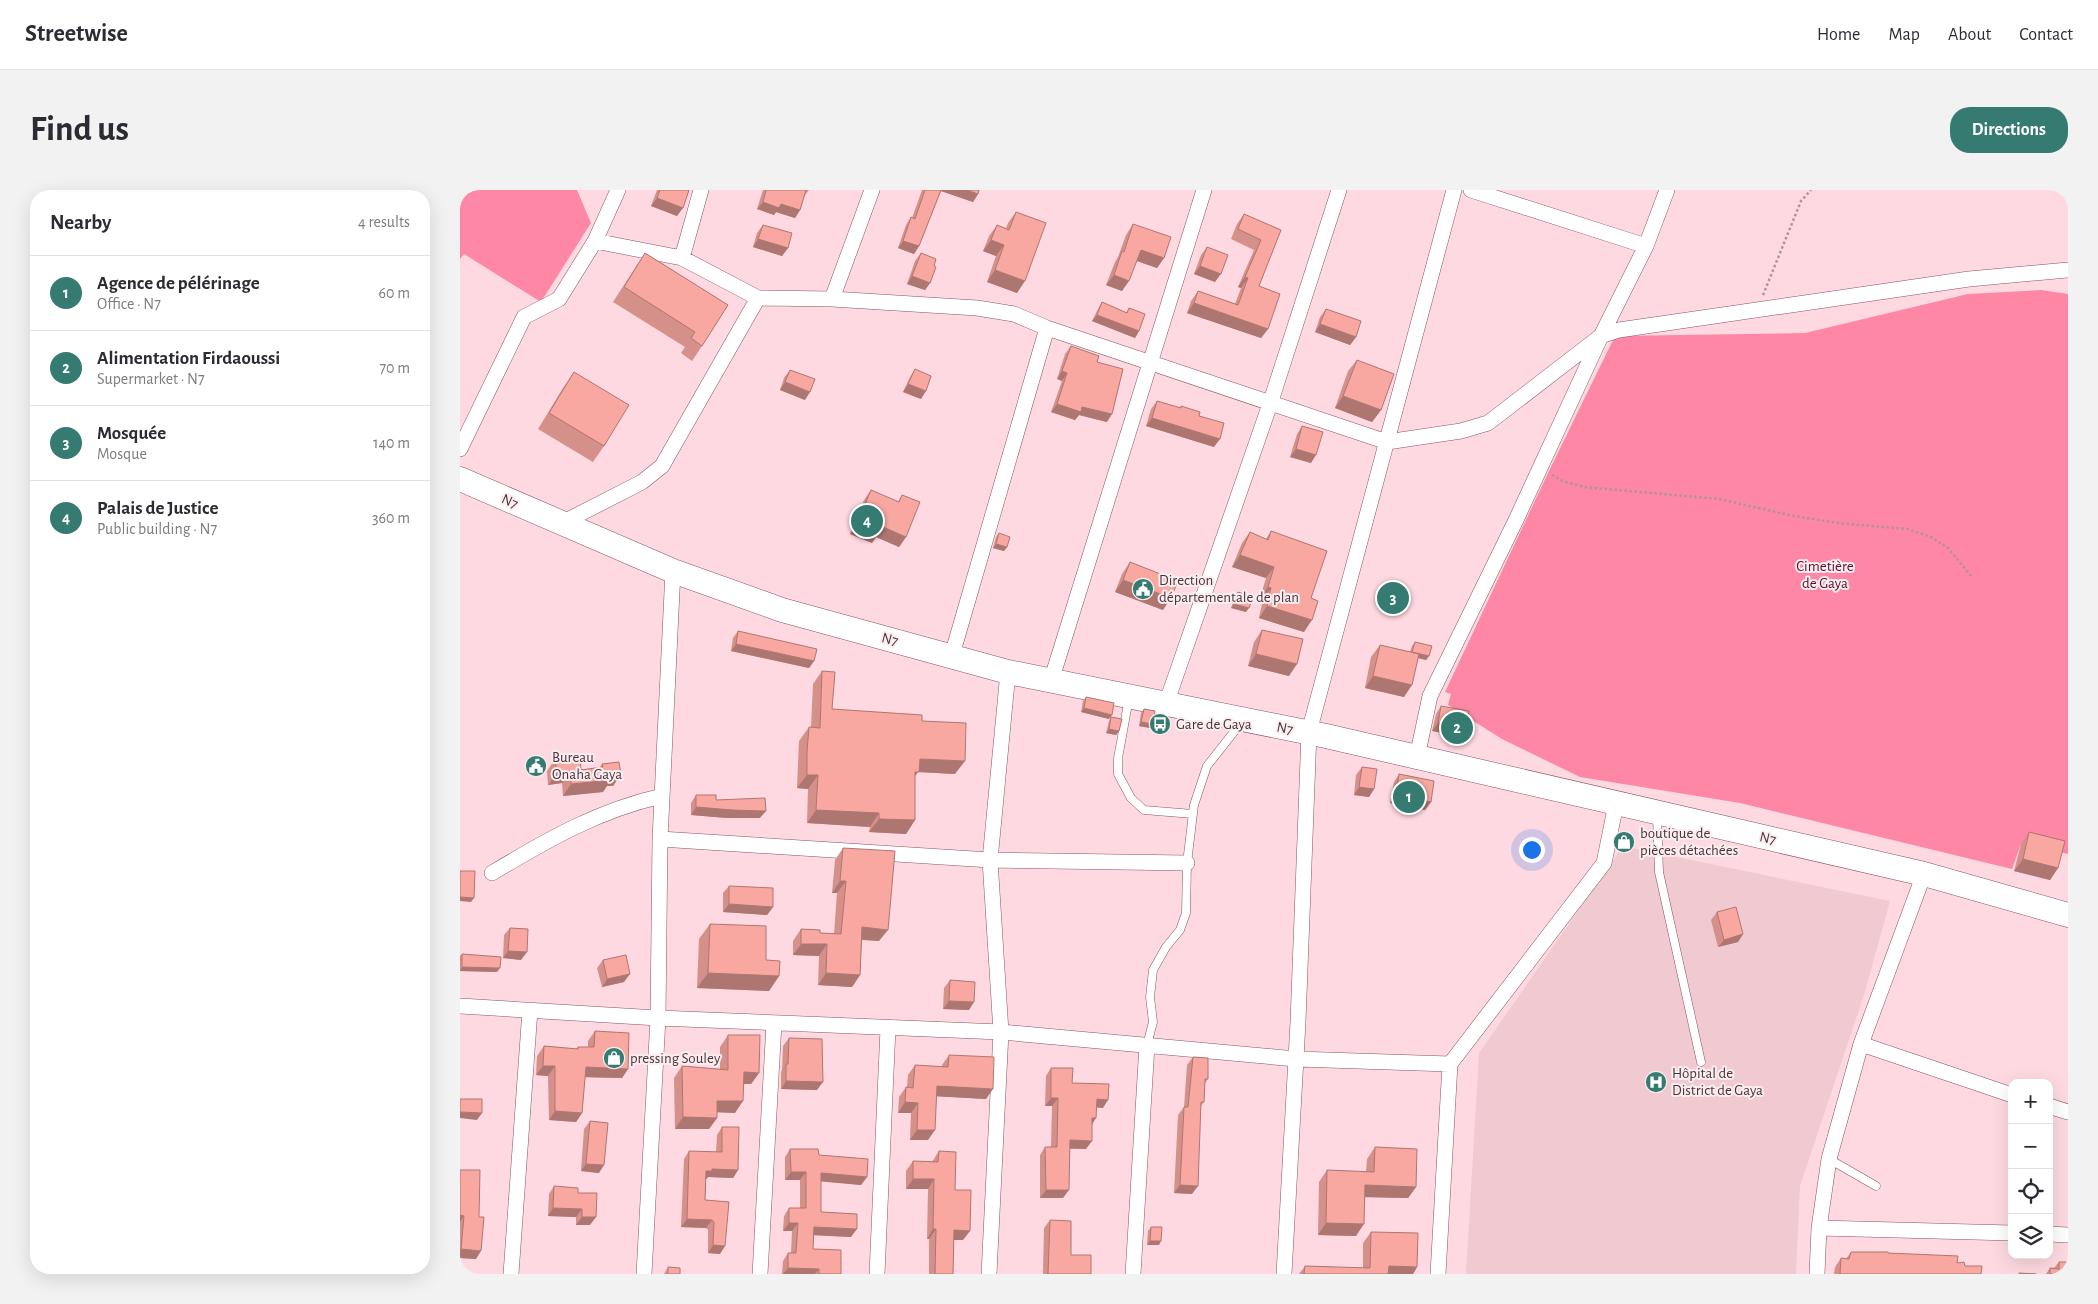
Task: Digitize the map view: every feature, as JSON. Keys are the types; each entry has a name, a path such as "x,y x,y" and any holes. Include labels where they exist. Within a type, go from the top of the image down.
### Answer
{"main road":[{"name":"N7","path":"460,479 560,524 673,571 782,610 952,655 1008,672 1309,732 1924,874 2068,915"}],"street":[{"path":"460,450 524,317 559,299 595,241 618,190"},
{"path":"682,258 701,190"},
{"path":"832,299 872,190"},
{"path":"1166,704 1270,404 1339,190"},
{"path":"1284,1274 1296,1059 1309,732 1454,190"},
{"path":"1472,190 1646,246"},
{"path":"1417,757 1430,696 1540,468 1600,336 1646,246 1667,190"},
{"path":"1051,681 1150,363 1199,192"},
{"path":"595,241 682,258 758,298 832,299 977,308 1014,314 1047,328 1387,442 1461,431 1488,423 1600,336 1619,330 1969,279 2068,270"},
{"path":"560,524 642,482 662,466 758,298"},
{"path":"952,655 1047,328"},
{"path":"644,1274 658,1018 660,839 673,571"},
{"path":"989,1274 1002,1032 990,860 1008,672"},
{"path":"492,873 555,836 597,816 636,802 662,796"},
{"path":"1438,1274 1450,1064 1604,862 1616,804"},
{"path":"660,839 990,860 1187,863"},
{"path":"1816,1274 1819,1228 1829,1159 1861,1044 1924,874"},
{"path":"460,1006 658,1018 1002,1032 1296,1059 1450,1064"},
{"path":"511,1274 530,1010"},
{"path":"760,1274 774,1023"},
{"path":"877,1274 888,1028"},
{"path":"1861,1044 2008,1094"},
{"path":"1133,1274 1147,1045"},
{"path":"2053,1107 2068,1112"},
{"path":"1819,1228 2008,1233"},
{"path":"2053,1234 2068,1235"}],"lane":[{"path":"1130,696 1118,758 1118,774 1131,798 1144,810 1165,810 1193,814"},
{"path":"1147,1045 1153,1022 1150,997 1153,970 1166,946 1180,930 1186,913 1187,863 1194,805 1207,766 1244,719"},
{"path":"1657,813 1659,872 1701,1062"},
{"path":"1829,1159 1876,1186"}],"path":[{"path":"1757,311 1801,201 1811,190"},
{"path":"1540,468 1563,481 1584,487 1719,499 1789,515 1838,523 1907,529 1931,537 1948,548 1972,577"}],"shaded area":[{"name":"Hôpital de District de Gaya","path":"1623,846 1890,901 1865,992 1800,1186 1796,1274 1466,1274 1479,1053"}],"green space":[{"path":"460,190 577,190 591,223 541,302 464,254 460,259"},
{"name":"Cimetière de Gaya","path":"2041,290 2068,294 2068,854 2021,844 2012,869 1740,803 1580,777 1502,739 1448,705 1451,694 1445,692 1615,336 1805,333 1968,294"}],"building":[{"path":"660,190 689,190 683,208 657,198"},
{"path":"766,190 806,190 800,210 781,204 779,208 763,202"},
{"path":"925,190 941,190 919,246 903,241 911,217 915,219"},
{"path":"967,190 979,190 978,194"},
{"path":"1016,212 1046,223 1025,281 995,270 1004,245 991,240 997,225 1009,230"},
{"path":"1244,214 1281,230 1259,286 1280,294 1268,329 1194,303 1198,291 1238,305 1248,278 1245,277 1261,240 1238,229"},
{"path":"1133,224 1171,237 1164,258 1141,250 1129,281 1114,275"},
{"path":"763,225 792,233 788,248 758,239"},
{"path":"1207,247 1228,255 1221,274 1200,266"},
{"path":"645,253 728,305 702,346 691,338 695,332 624,287"},
{"path":"921,253 936,259 934,266 936,267 930,283 912,276"},
{"path":"1102,302 1127,313 1129,308 1145,314 1139,331 1097,315"},
{"path":"1326,309 1361,321 1356,337 1320,324"},
{"path":"1071,346 1099,356 1097,362 1123,369 1112,414 1082,407 1081,412 1057,404 1067,373 1062,371"},
{"path":"1357,360 1394,374 1381,410 1343,396"},
{"path":"915,369 931,376 926,391 908,384"},
{"path":"790,370 815,379 810,392 785,382"},
{"path":"574,372 629,405 604,446 549,413"},
{"path":"1157,401 1200,412 1199,416 1224,423 1220,439 1152,418"},
{"path":"1302,426 1323,432 1316,455 1296,449"},
{"path":"871,490 899,502 902,495 920,502 906,537 881,526 879,533 857,524"},
{"path":"1271,531 1327,551 1311,598 1318,601 1312,620 1267,606 1271,588 1268,587 1274,567 1240,555 1250,532 1268,540"},
{"path":"999,533 1010,537 1007,547 996,544"},
{"path":"1130,562 1178,581 1171,598 1123,580"},
{"path":"1238,592 1253,597 1249,608 1234,604"},
{"path":"1262,630 1303,639 1297,664 1256,654"},
{"path":"738,631 817,649 814,661 736,644"},
{"path":"1415,642 1432,646 1429,656 1412,652"},
{"path":"1380,645 1419,654 1412,685 1373,676"},
{"path":"822,671 835,672 832,709 922,715 922,721 966,723 965,761 920,759 919,772 915,772 915,820 879,819 879,813 816,810 818,775 807,775 807,752 809,727 820,728"},
{"path":"1086,697 1114,703 1112,715 1084,708"},
{"path":"1441,706 1469,711 1466,728 1438,723"},
{"path":"1144,709 1155,711 1153,724 1141,722"},
{"path":"1111,717 1122,719 1119,731 1109,729"},
{"path":"580,756 581,770 603,767 602,764 619,762 621,774 611,775 612,780 571,784 570,771 557,773 555,759"},
{"path":"1362,767 1377,769 1374,789 1359,787"},
{"path":"1399,774 1434,781 1431,802 1396,795"},
{"path":"696,795 716,795 716,800 765,798 766,811 696,807"},
{"path":"2029,832 2065,841 2058,868 2023,859"},
{"path":"843,848 895,851 888,930 862,927 860,975 826,973 827,944 801,944 801,929 820,930 820,933 841,934 846,881 840,881"},
{"path":"460,871 475,871 474,898 460,897"},
{"path":"729,886 773,888 773,907 729,904"},
{"path":"1736,907 1743,934 1724,940 1717,912"},
{"path":"710,924 766,926 766,960 780,961 779,976 708,973"},
{"path":"510,928 528,929 527,952 508,951"},
{"path":"462,954 501,957 500,968 462,967"},
{"path":"626,955 630,974 607,979 603,960"},
{"path":"950,980 975,982 974,1002 949,1001"},
{"path":"595,1031 629,1033 628,1069 586,1067 582,1113 555,1111 555,1066 543,1066 544,1046 578,1049 578,1047 594,1047"},
{"path":"728,1035 760,1035 759,1073 744,1072 743,1101 717,1101 717,1118 683,1117 682,1066 728,1070"},
{"path":"789,1038 822,1039 823,1082 786,1081"},
{"path":"949,1055 994,1057 993,1089 937,1086 935,1130 917,1130 918,1103 905,1102 906,1087 913,1088 915,1065 948,1067"},
{"path":"1193,1057 1208,1058 1208,1079 1205,1079 1204,1102 1201,1102 1198,1186 1180,1185 1184,1107 1188,1107"},
{"path":"1051,1068 1073,1068 1072,1083 1109,1084 1108,1100 1097,1099 1096,1118 1092,1118 1092,1141 1070,1140 1069,1190 1046,1190 1045,1147 1057,1147 1058,1098 1051,1098"},
{"path":"460,1099 482,1099 482,1113 460,1112"},
{"path":"590,1121 608,1123 604,1165 586,1164"},
{"path":"722,1127 739,1127 738,1170 712,1169 712,1171 706,1171 705,1200 729,1202 725,1246 713,1245 714,1222 712,1220 687,1219 689,1151 722,1152"},
{"path":"1375,1147 1417,1149 1416,1187 1365,1185 1364,1224 1326,1223 1327,1170 1374,1172"},
{"path":"790,1149 818,1149 819,1155 868,1159 867,1177 821,1173 821,1212 857,1214 857,1229 814,1227 813,1249 841,1250 841,1274 819,1274 819,1269 788,1268 788,1253 796,1253 798,1223 789,1223 789,1208 806,1208 806,1172 791,1172"},
{"path":"939,1151 956,1152 955,1190 971,1190 970,1231 954,1230 953,1274 935,1274 936,1229 933,1229 934,1179 913,1179 913,1161 938,1162"},
{"path":"460,1170 480,1170 479,1217 484,1217 481,1251 461,1249 464,1216 460,1215"},
{"path":"554,1186 578,1188 578,1193 597,1193 596,1217 582,1217 582,1209 553,1208"},
{"path":"1050,1220 1071,1221 1071,1255 1091,1255 1091,1274 1048,1274"},
{"path":"1151,1227 1162,1227 1161,1241 1150,1241"},
{"path":"1371,1232 1418,1233 1417,1267 1389,1266 1388,1274 1304,1274 1305,1266 1370,1268"},
{"path":"1851,1252 1958,1256 1957,1263 1964,1262 1965,1266 1982,1266 1981,1274 1840,1274 1841,1258 1849,1259"},
{"path":"2059,1262 2068,1262 2068,1274 2050,1274 2050,1268 2059,1269"},
{"path":"668,1267 680,1268 680,1274 668,1274"}],"place":[{"name":"Palais de Justice","path":"867,521"},
{"name":"Direction départementale de plan","path":"1143,589"},
{"name":"Mosquée","path":"1393,598"},
{"name":"Gare de Gaya","path":"1160,724"},
{"name":"Alimentation Firdaoussi","path":"1457,728"},
{"name":"Bureau Onaha Gaya","path":"536,766"},
{"name":"Agence de pélérinage","path":"1409,797"},
{"name":"boutique de pièces détachées","path":"1624,842"},
{"name":"pressing Souley","path":"614,1058"},
{"name":"Hôpital de District de Gaya","path":"1656,1082"}]}
